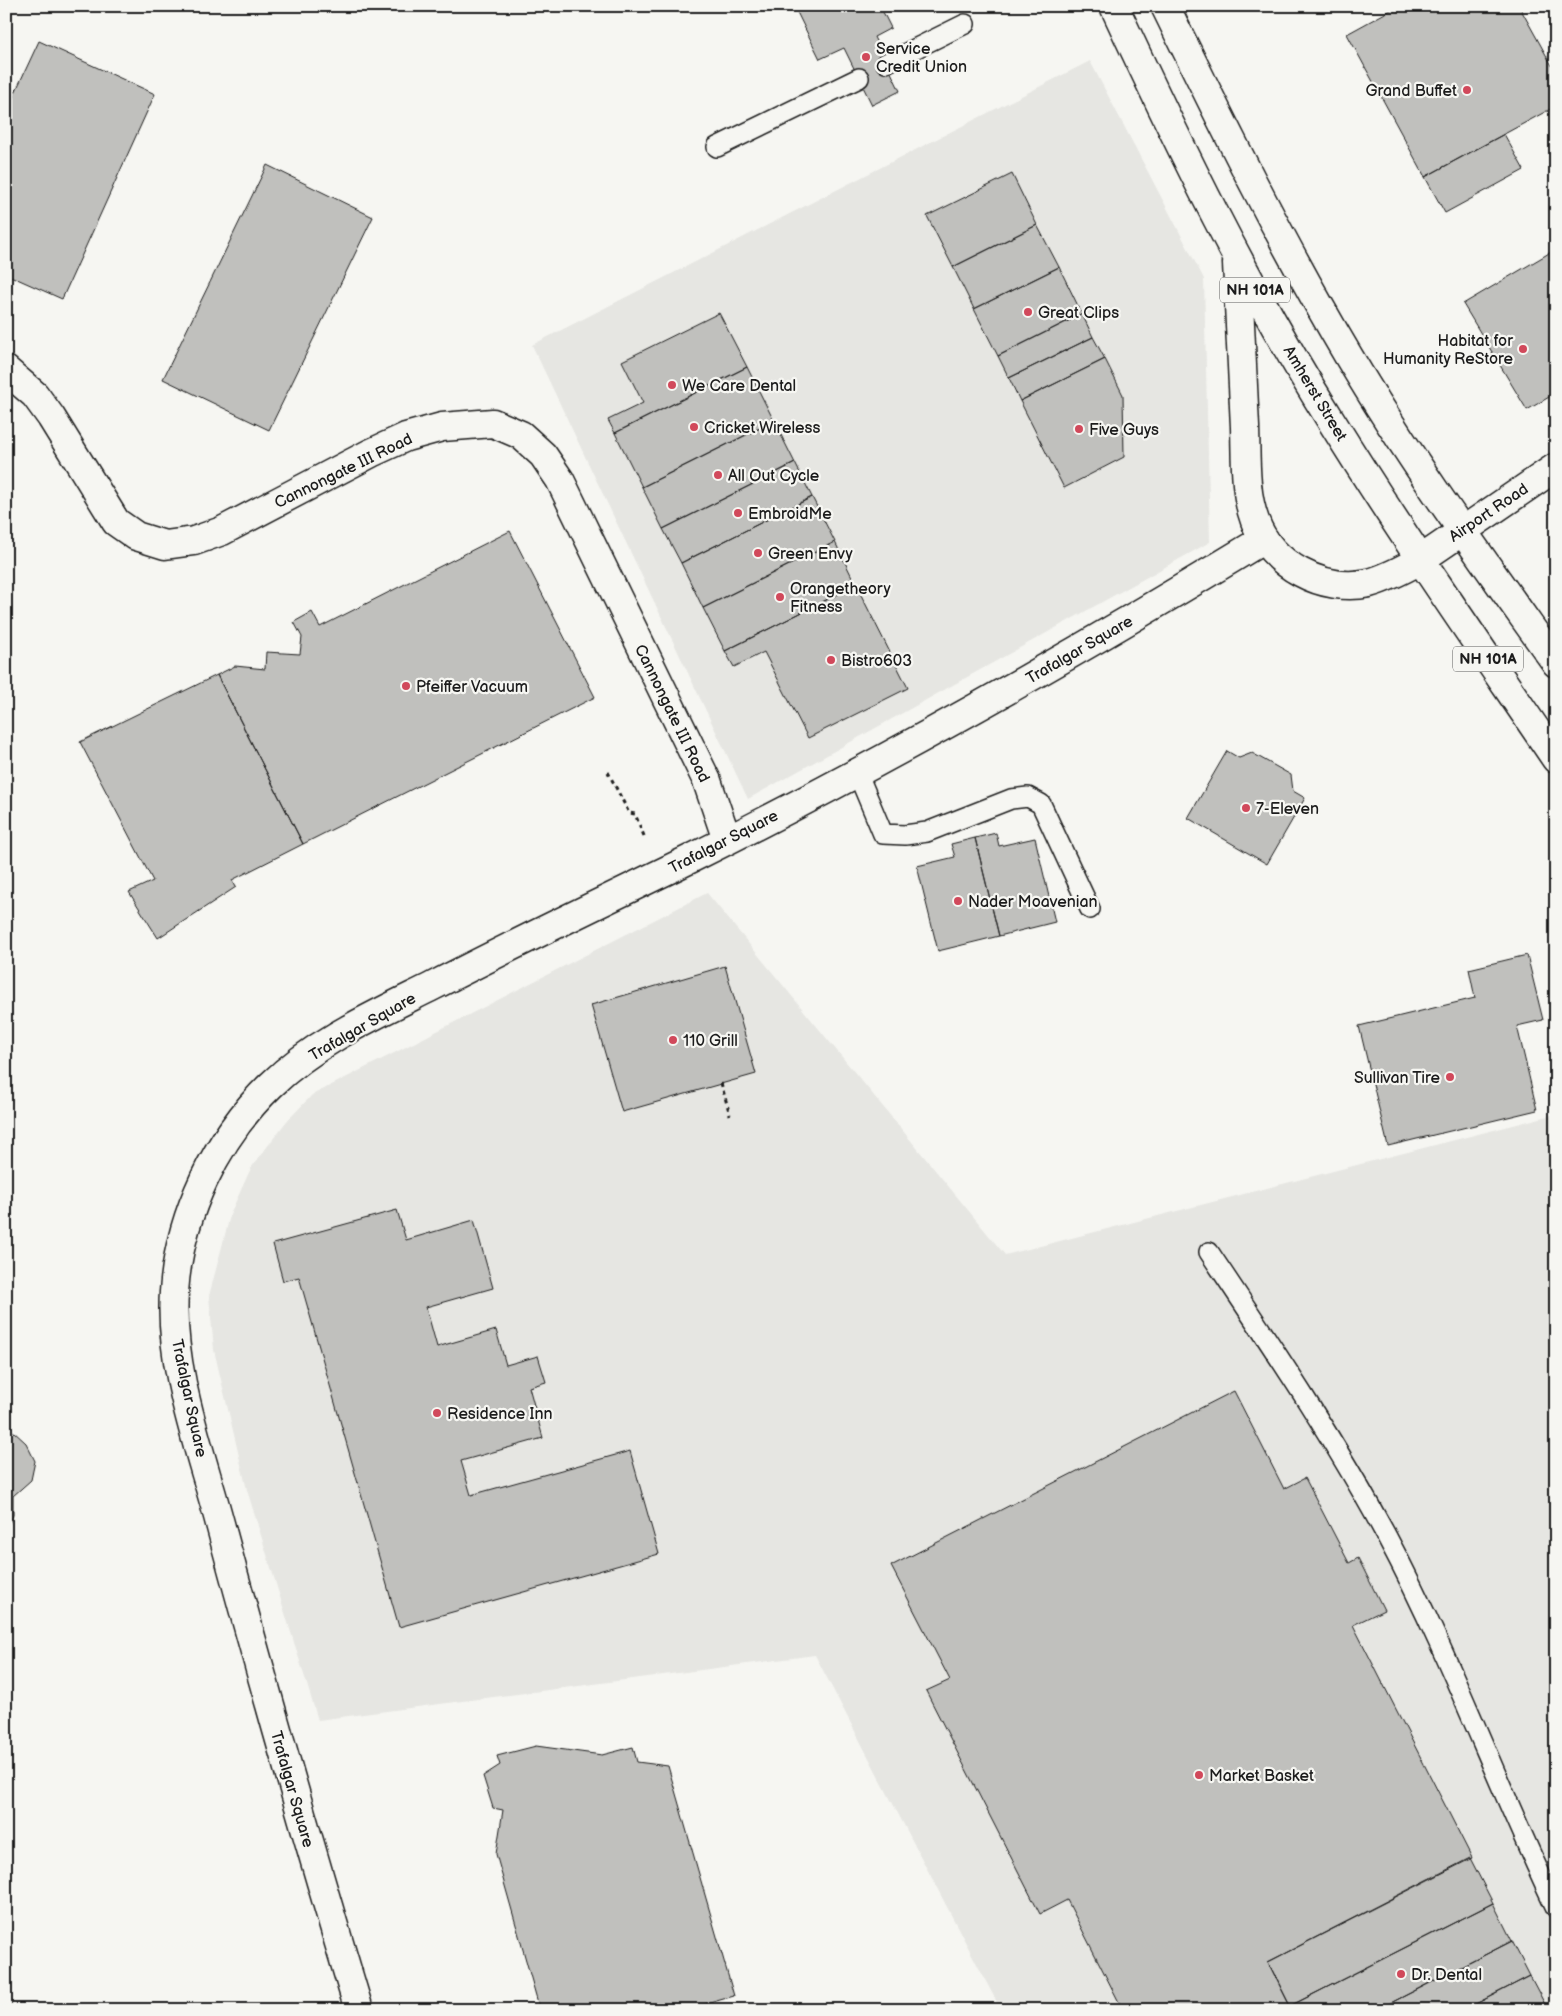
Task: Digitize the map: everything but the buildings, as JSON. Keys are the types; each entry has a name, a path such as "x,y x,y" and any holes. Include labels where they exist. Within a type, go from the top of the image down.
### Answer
{"main road":[{"name":"Amherst Street","path":"1114,6 1237,255 1331,421 1420,560 1556,759"},
{"name":"NH 101A","path":"1165,6 1245,166 1345,350 1398,436 1556,663"},
{"name":"Airport Road","path":"1237,255 1250,504 1255,522 1264,539 1287,564 1302,573 1334,584 1368,583 1384,578 1420,560 1556,467"},
{"name":"Cannongate III Road","path":"6,370 35,395 51,417 116,522 136,536 165,545 194,541 222,531 371,453 406,437 442,427 493,423 520,435 543,455 560,480 707,781 727,840"},
{"name":"Trafalgar Square","path":"359,2010 266,1694 195,1434 180,1369 174,1320 174,1289 186,1228 211,1164 248,1108 275,1081 302,1060 368,1019 727,840 986,703 1264,539"}],"lane":[{"path":"886,63 965,24"},
{"path":"717,147 859,78"},
{"path":"857,772 883,834 905,835 927,832 1011,799 1028,797 1041,804 1090,909"},
{"path":"1208,1252 1287,1369 1339,1452 1387,1537 1432,1627 1527,1850 1556,1908"}],"path":[{"path":"608,772 629,813 635,814 644,836"},
{"path":"721,1084 730,1115"}],"shaded area":[{"path":"1090,61 1204,279 1210,542 748,799 532,345"},
{"path":"707,893 1005,1255 1556,1114 1556,2010 1001,2010 815,1655 318,1720 247,1490 214,1350 209,1296 231,1212 251,1168 286,1122 312,1095"}],"place":[{"name":"Service Credit Union","path":"866,57"},
{"name":"Grand Buffet","path":"1467,90"},
{"name":"Great Clips","path":"1028,312"},
{"name":"Habitat for Humanity ReStore","path":"1523,349"},
{"name":"We Care Dental","path":"672,385"},
{"name":"Cricket Wireless","path":"694,427"},
{"name":"Five Guys","path":"1079,429"},
{"name":"All Out Cycle","path":"718,475"},
{"name":"EmbroidMe","path":"738,513"},
{"name":"Green Envy","path":"758,553"},
{"name":"Orangetheory Fitness","path":"780,597"},
{"name":"Bistro603","path":"831,660"},
{"name":"Pfeiffer Vacuum","path":"406,686"},
{"name":"7-Eleven","path":"1246,808"},
{"name":"Nader Moavenian","path":"958,901"},
{"name":"110 Grill","path":"673,1040"},
{"name":"Sullivan Tire","path":"1450,1077"},
{"name":"Residence Inn","path":"437,1413"},
{"name":"Market Basket","path":"1199,1775"},
{"name":"Dr. Dental","path":"1401,1974"}]}
